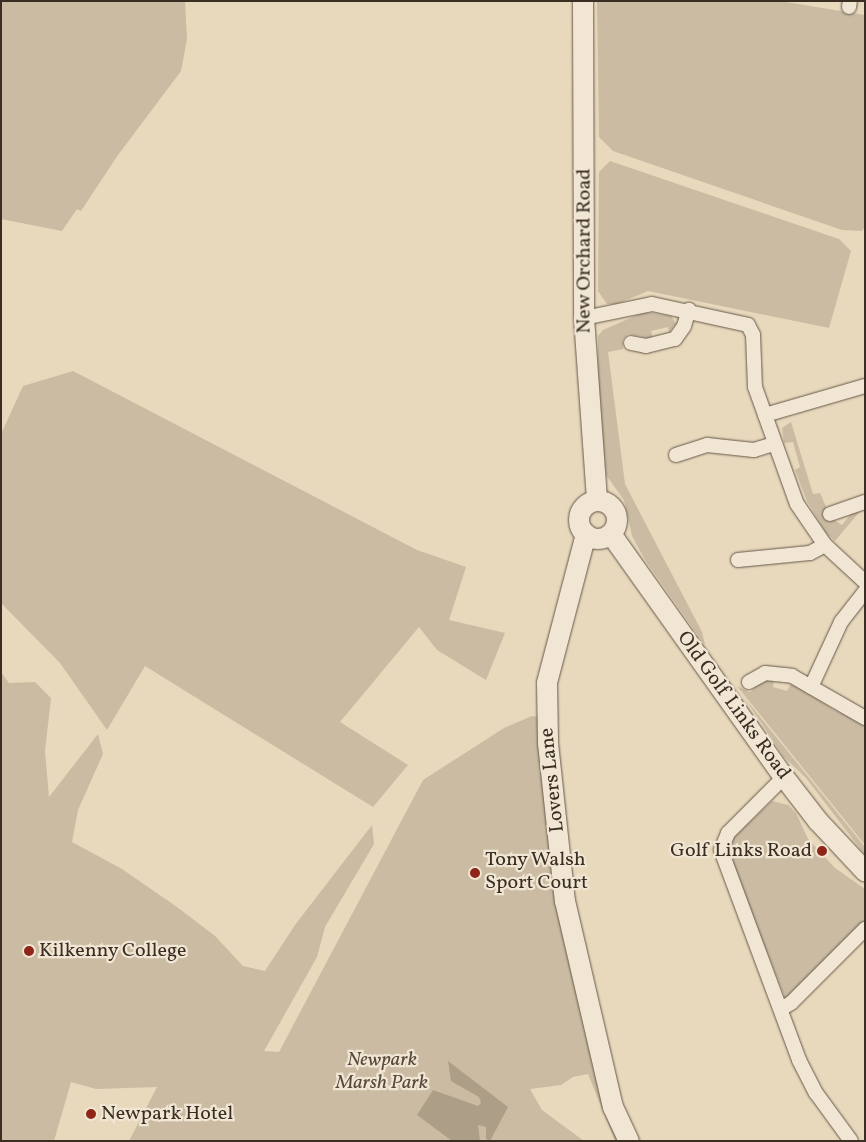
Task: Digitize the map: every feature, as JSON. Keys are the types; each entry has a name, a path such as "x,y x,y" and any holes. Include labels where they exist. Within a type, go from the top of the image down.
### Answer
{"street":[{"name":"New Orchard Road","path":"583,1 584,318 597,501"},
{"path":"584,318 612,315 643,304 689,310 742,322 751,328 755,387 797,504 826,545 865,582"},
{"path":"631,343 646,346 675,339 684,326 689,310"},
{"path":"765,415 865,386"},
{"path":"676,455 707,445 754,450 774,444"},
{"path":"597,501 608,504 616,512 617,524 610,534 601,538 586,534 580,524 581,513 587,504 597,501"},
{"path":"830,514 865,502"},
{"name":"Lovers Lane","path":"586,534 547,683 548,743 565,901 613,1107 629,1141"},
{"name":"Old Golf Links Road","path":"610,534 784,777 818,821 865,871"},
{"path":"738,560 810,553 826,545"},
{"path":"811,687 841,622 865,592"},
{"path":"749,682 773,672 792,676 838,706 865,718"},
{"path":"784,777 728,833 721,850 800,1060 816,1093 851,1141"},
{"path":"781,1009 792,1003 865,929"}],"green space":[{"path":"1,1 185,1 187,39 181,71 118,155 81,211 77,209 62,231 1,219"},
{"path":"597,1 780,1 865,15 865,227 862,231 842,230 613,151 599,137"},
{"path":"610,161 839,239 851,251 829,328 648,291 617,304 607,304 598,291 599,172"},
{"path":"644,312 671,316 676,324 669,332 668,327 651,331 653,339 628,334 623,339 623,349 608,352 625,484 702,632 705,645 645,560 632,536 624,500 606,475 598,386 598,336 603,330"},
{"path":"73,371 417,550 466,567 449,620 505,633 486,680 437,650 419,627 340,722 408,765 373,807 145,666 107,730 60,663 1,603 1,434 23,386"},
{"path":"791,422 813,494 820,493 831,518 842,525 850,515 861,510 835,541 826,533 807,501 795,470 800,467 793,442 784,443 782,428"},
{"name":"Newpark Marsh Park","path":"1,672 9,683 35,682 51,698 45,751 49,797 98,734 103,754 78,810 72,842 122,869 177,907 215,936 243,966 265,971 295,925 372,825 374,844 325,927 317,957 264,1051 279,1052 423,780 504,728 532,716 538,717 622,1141 615,1141 588,1074 573,1077 561,1085 530,1089 542,1110 584,1141 129,1141 157,1087 96,1089 71,1082 54,1141 1,1141"},
{"path":"763,680 774,680 773,687 787,691 792,682 834,710 865,724 865,845 737,686 750,692"},
{"path":"744,697 865,847 865,855 806,778 784,757"},
{"path":"772,801 788,805 796,813 808,839 835,868 865,889 865,923 786,1000 727,853 733,838"}],"shaded area":[{"path":"448,1061 508,1107 490,1141 486,1139 486,1127 478,1125 480,1141 452,1141 417,1115 433,1090 478,1106 481,1103 479,1097 451,1081"}],"place":[{"name":"Golf Links Road","path":"822,851"},
{"name":"Tony Walsh Sport Court","path":"475,873"},
{"name":"Kilkenny College","path":"29,951"},
{"name":"Newpark Hotel","path":"91,1114"}]}
